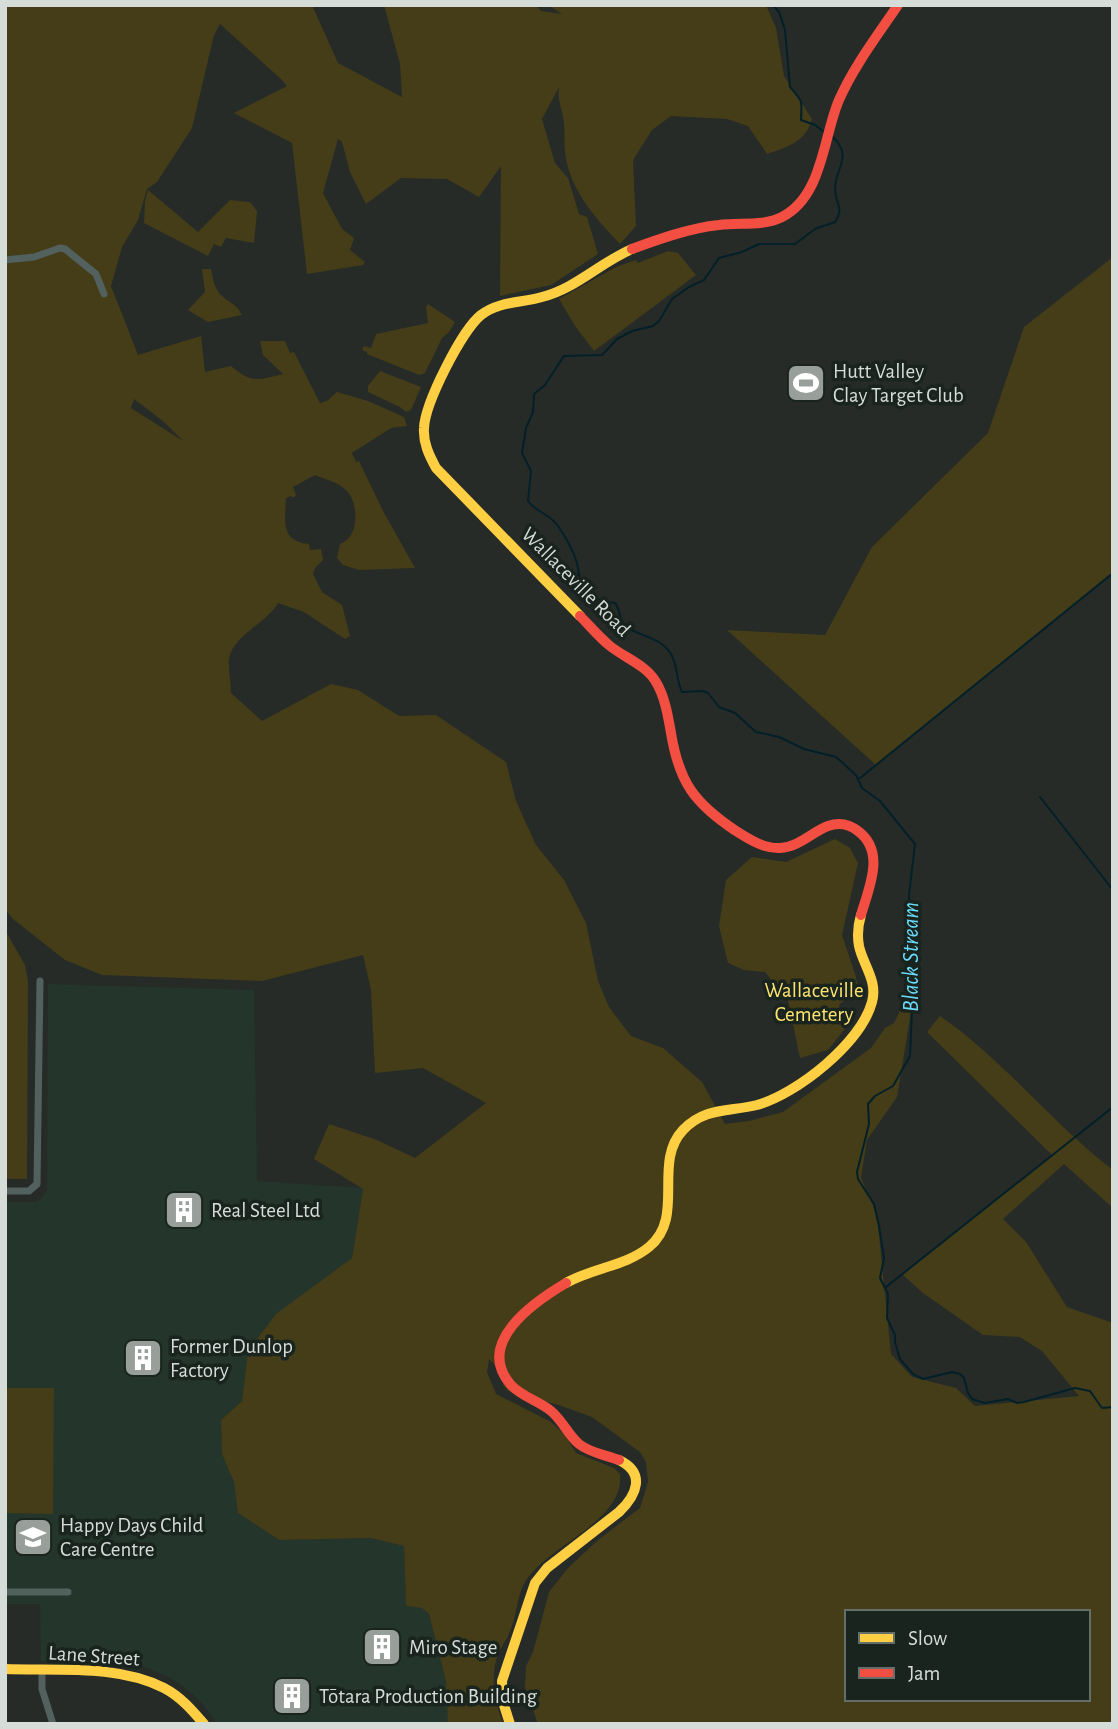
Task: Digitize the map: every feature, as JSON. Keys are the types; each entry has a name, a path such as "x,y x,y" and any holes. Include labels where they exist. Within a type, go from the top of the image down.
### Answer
{"street":[{"name":"Wallaceville Road","path":"510,1724 502,1698 504,1668 520,1633 533,1586 547,1568 620,1511 634,1490 636,1479 632,1469 625,1463 579,1446 555,1415 512,1387 500,1364 501,1343 516,1319 567,1282 637,1254 652,1245 660,1234 668,1209 667,1156 685,1127 710,1110 758,1105 776,1097 815,1071 850,1041 868,1013 874,994 873,981 861,957 857,941 873,872 874,855 869,842 860,832 851,826 838,823 825,826 788,847 760,844 742,834 694,796 682,779 661,694 653,678 610,645 436,468 424,440 423,420 461,341 472,324 488,310 549,296 567,288 622,253 639,247 711,225 760,223 781,217 796,206 810,184 839,102 855,69 898,5"},
{"path":"5,260 65,249 96,274 104,294"},
{"path":"5,1191 29,1191 37,1184 40,981"},
{"path":"5,1592 68,1592"},
{"name":"Lane Street","path":"5,1669 128,1675 151,1680 180,1696 204,1724"},
{"path":"42,1672 42,1689 53,1724"}],"shaded area":[{"path":"48,984 254,990 257,1181 363,1188 352,1258 248,1351 242,1401 221,1420 222,1454 234,1482 239,1513 278,1540 371,1538 404,1546 406,1606 422,1608 429,1614 446,1681 448,1724 439,1721 439,1724 217,1724 202,1703 188,1690 167,1676 145,1667 127,1663 41,1661 40,1604 5,1604 5,1202 36,1202 47,1190"}],"green space":[{"path":"5,5 312,5 338,63 402,97 400,64 384,5 536,5 541,11 562,14 548,5 766,5 776,28 784,76 812,119 805,133 795,142 767,154 748,126 727,119 671,116 652,130 633,160 636,226 620,244 593,213 571,178 565,151 559,87 542,119 555,163 568,178 579,214 587,217 598,254 551,285 500,296 501,166 479,197 447,179 401,178 366,204 350,172 342,142 338,139 323,193 342,229 354,238 350,250 365,262 363,265 307,274 292,143 234,113 287,86 220,24 214,35 192,128 157,182 147,189 138,220 122,247 111,286 138,355 201,336 205,372 231,366 244,376 261,379 283,374 263,355 260,341 285,341 290,353 294,352 320,403 327,401 337,392 368,401 404,417 407,426 391,428 352,453 356,462 359,461 415,568 359,570 343,565 337,558 340,544 351,534 355,519 350,496 339,485 315,475 293,487 296,495 286,498 286,528 293,539 309,544 310,550 321,549 323,560 313,574 322,592 342,605 350,636 345,639 304,612 278,603 243,636 229,659 231,693 262,721 331,684 358,690 399,716 436,715 506,762 516,801 536,845 564,880 586,923 598,981 609,1007 631,1036 663,1048 702,1082 725,1124 783,1112 871,1048 885,1028 894,1023 901,1009 912,1005 897,1097 867,1140 861,1178 877,1215 891,1354 912,1377 956,1388 975,1406 1079,1396 1042,1351 1020,1337 983,1335 923,1293 902,1274 1052,1155 927,1032 940,1016 985,1052 1090,1152 1113,1170 1113,1208 1064,1164 1003,1219 1026,1242 1067,1307 1113,1323 1113,1724 538,1724 525,1687 526,1666 533,1652 549,1592 568,1568 598,1540 640,1508 648,1482 646,1462 640,1452 592,1417 508,1391 503,1385 503,1373 489,1359 487,1372 496,1394 551,1422 565,1435 576,1453 614,1468 620,1474 618,1491 610,1506 582,1533 534,1570 524,1584 512,1626 495,1663 496,1698 503,1724 448,1724 446,1681 429,1614 422,1608 406,1606 404,1546 371,1538 279,1540 238,1513 234,1482 222,1454 221,1420 242,1401 248,1351 276,1314 352,1258 363,1189 314,1159 329,1124 377,1140 415,1158 486,1103 423,1068 375,1073 371,990 363,955 262,981 102,975 65,960 13,919 5,909","holes":["134,399 163,421 183,441 131,408"]},
{"path":"148,190 198,232 230,200 250,202 257,211 254,243 226,238 221,247 214,244 208,256 144,223"},
{"path":"668,251 678,253 696,275 594,351 559,299 616,267 636,260 638,263"},
{"path":"1113,257 1113,573 876,765 727,630 825,635 872,547 988,433 1024,327"},
{"path":"202,269 211,269 217,290 242,315 208,322 188,310 205,292"},
{"path":"428,304 455,322 442,338 425,373 419,375 362,350 364,346 371,348 376,334 428,323"},
{"path":"380,371 421,387 411,410 406,412 368,392 368,386"},
{"name":"Wallaceville Cemetery","path":"835,839 850,848 858,863 842,935 856,977 859,996 849,995 839,1005 840,1010 852,1010 852,1020 828,1050 800,1058 788,1000 765,972 744,970 728,963 719,926 726,880 752,857 786,862"},
{"path":"5,930 25,965 28,981 27,1179 5,1179"},
{"path":"5,1388 54,1388 53,1514 5,1513"}],"waterway":[{"name":"Black Stream","path":"773,5 779,12 785,30 790,87 801,102 801,120 824,132"},
{"name":"Black Stream","path":"832,136 843,156 835,189 839,209 835,222 815,229 795,244 759,244 719,258 704,280 672,299 653,326 632,331 617,339 602,355 564,356 545,385 534,394 533,412 526,428 522,453 531,471 528,501 555,522 563,534 574,556 585,592 595,598 615,603 624,624 660,643 671,654 682,692 708,693 719,707 735,713 756,732 836,757 856,775 862,788 880,801 915,844 906,946 913,985 910,1056 893,1086 875,1096 868,1104 869,1124 857,1172 858,1179 874,1204 884,1258 880,1278 888,1294 887,1318 895,1335 900,1359 913,1374 923,1379 952,1372 960,1374 972,1399 985,1403 1008,1399 1017,1403 1024,1402 1075,1388 1090,1391 1102,1408 1113,1407"},
{"path":"860,778 1113,573"},
{"path":"1040,797 1113,890"},
{"path":"886,1287 1113,1107"}],"traffic: slow":[{"path":"580,616 436,468 429,454 424,428 431,402 446,368 464,335 481,315 503,305 534,299 566,288 632,249"},
{"path":"566,1283 630,1259 649,1247 660,1235 666,1221 668,1174 674,1143 691,1123 709,1114 757,1105 790,1090 825,1065 855,1034 866,1018 873,994 872,980 859,946 861,915"},
{"path":"510,1724 503,1702 502,1681 535,1583 547,1568 619,1512 630,1499 636,1478 633,1471 619,1460"},
{"path":"5,1669 86,1670 146,1680 176,1695 204,1724"}],"traffic: jam":[{"path":"632,249 697,229 774,220 796,207 814,181 845,87 898,5"},
{"path":"580,616 606,643 652,676 664,700 674,750 684,778 699,801 721,821 751,840 774,848 793,845 836,824 851,827 866,839 871,849 873,870 861,915"},
{"path":"566,1283 539,1301 513,1325 499,1354 501,1369 511,1385 551,1411 579,1444 593,1452 619,1460"}],"place":[{"name":"Hutt Valley Clay Target Club","path":"806,383"},
{"name":"Real Steel Ltd","path":"184,1210"},
{"name":"Former Dunlop Factory","path":"143,1358"},
{"name":"Happy Days Child Care Centre","path":"33,1537"},
{"name":"Miro Stage","path":"382,1647"},
{"name":"Tōtara Production Building","path":"292,1696"}]}
